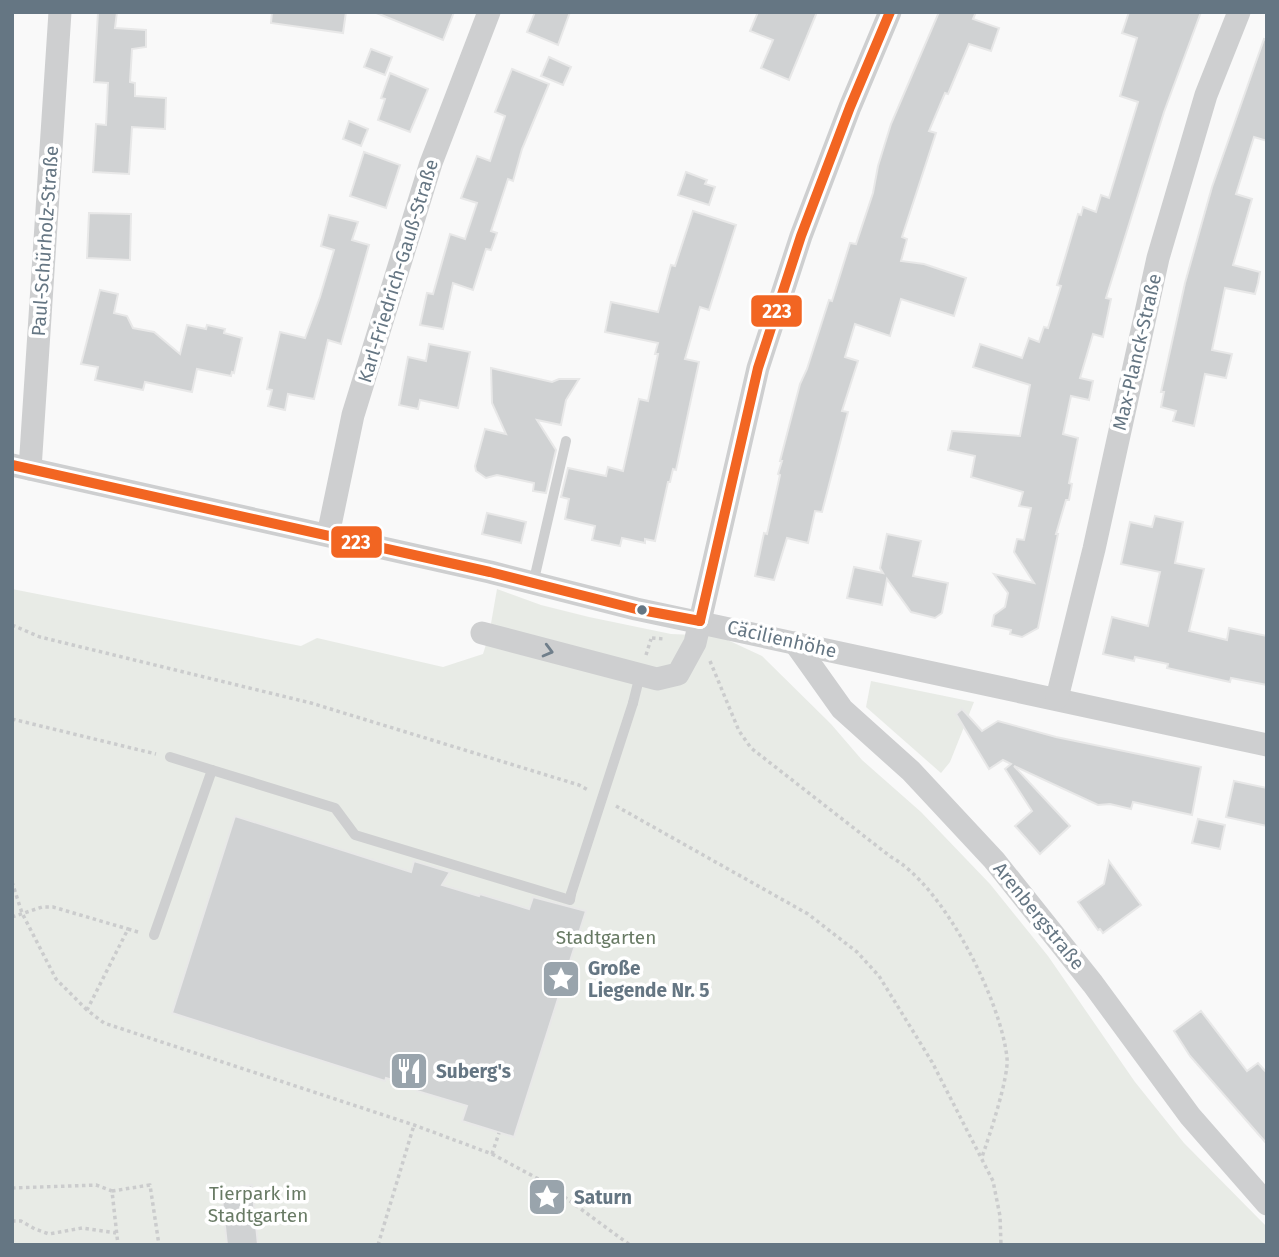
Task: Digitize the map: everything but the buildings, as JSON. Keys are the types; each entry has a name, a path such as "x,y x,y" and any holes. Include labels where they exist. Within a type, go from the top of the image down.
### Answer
{"street":[{"name":"Paul-Schürholz-Straße","path":"21,467 60,12"},
{"name":"Karl-Friedrich-Gauß-Straße","path":"328,535 353,415 365,375 431,163 489,12"},
{"path":"482,633 657,679 678,674 695,643 758,368 802,236 850,107 890,12"},
{"name":"Max-Planck-Straße","path":"1057,698 1094,549 1158,258 1206,95 1239,12"},
{"name":"Cäcilienhöhe","path":"21,467 489,572 636,609 1267,745"},
{"name":"Arenbergstraße","path":"795,643 842,709 911,771 994,860 1093,984 1190,1116 1267,1204"}],"lane":[{"path":"533,584 566,440"},
{"path":"170,757 335,808 355,835 570,900 640,675"},
{"path":"154,935 212,770"}],"path":[{"path":"695,643 710,661 730,714 751,748 891,857 906,865 949,916 995,1012 1007,1060 982,1159"},
{"path":"12,719 170,757"},
{"path":"12,882 22,913 56,979 104,1023 414,1125 492,1154 544,1182 630,1245"},
{"path":"12,917 42,907 53,907 154,935"},
{"path":"87,1010 128,929"},
{"path":"378,1245 414,1125"},
{"path":"492,1154 499,1133"},
{"path":"12,1188 96,1185 112,1191 150,1185 159,1245"},
{"path":"112,1191 118,1245"},
{"path":"12,1221 21,1221 49,1234 82,1228 116,1233"}],"green space":[{"name":"Stadtgarten","path":"12,589 301,646 317,638 443,667 483,654 497,589 541,605 589,617 671,634 719,636 762,656 831,724 862,760 921,812 990,884 1048,956 1135,1082 1184,1143 1267,1227 1267,1245 12,1245"},
{"path":"871,681 974,702 950,762 941,773 866,707"}],"transit line":[{"name":"223","path":"700,621 758,368 801,236 890,12"},
{"name":"223","path":"12,465 490,572 636,609 700,621"}],"place":[{"name":"Große Liegende Nr. 5","path":"561,979"},
{"name":"Suberg's","path":"409,1071"},
{"name":"Saturn","path":"547,1197"}],"park label":[{"name":"Tierpark im Stadtgarten","path":"258,1204"}]}
